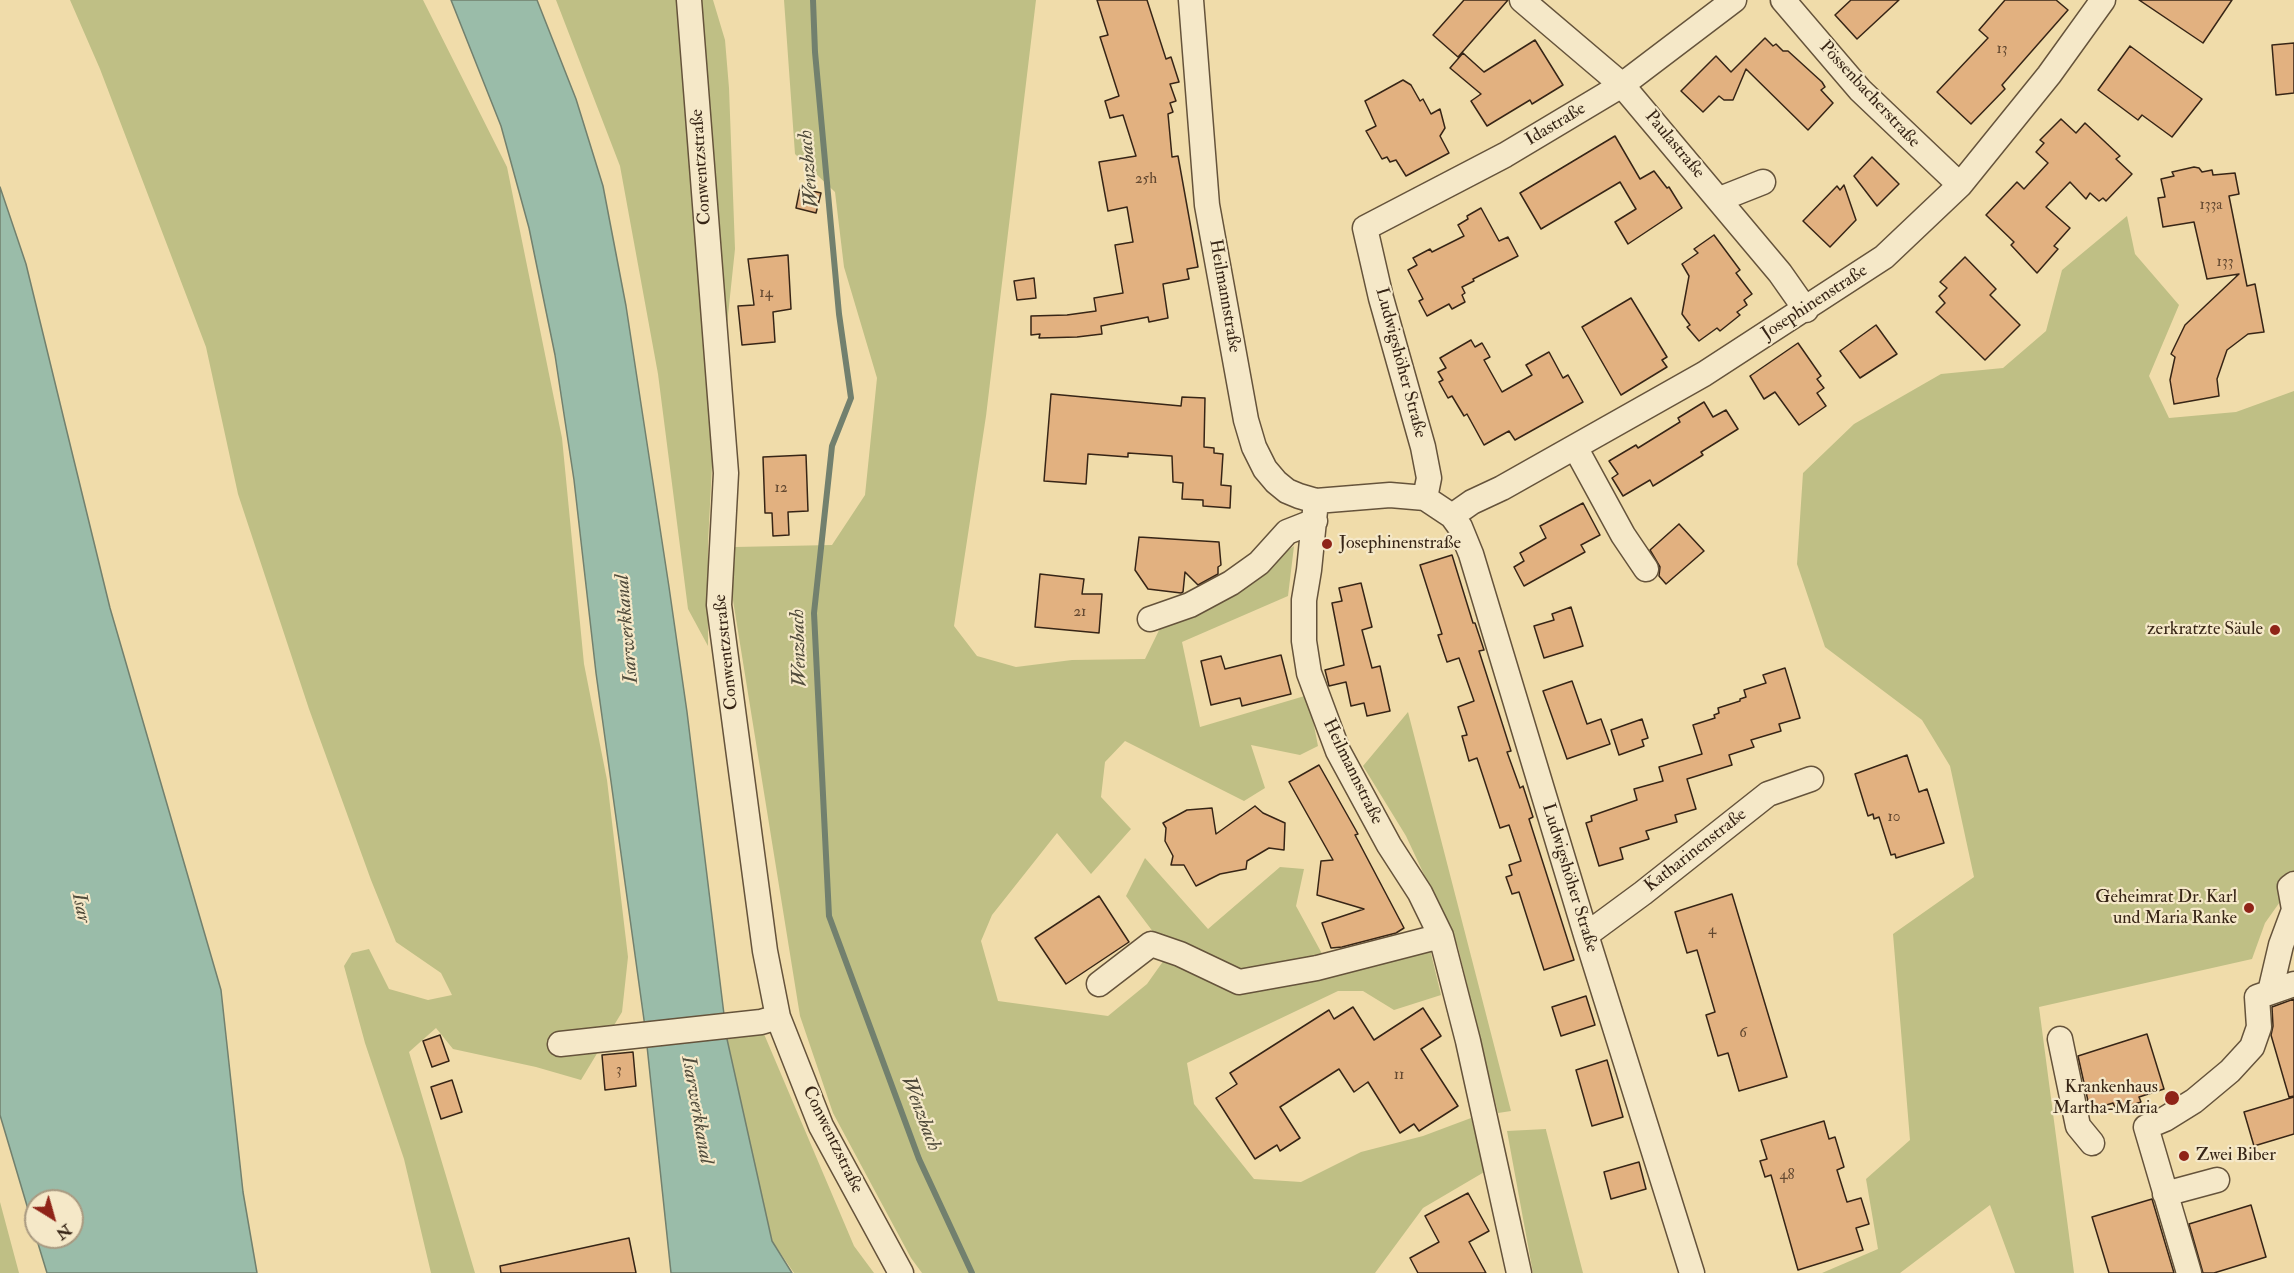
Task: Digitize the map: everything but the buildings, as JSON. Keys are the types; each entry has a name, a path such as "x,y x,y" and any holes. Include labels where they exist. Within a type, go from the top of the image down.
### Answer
{"street":[{"name":"Conwentzstraße","path":"689,0 726,472 719,605 765,951 778,1017 821,1126 901,1273"},
{"name":"Heilmannstraße","path":"1191,0 1207,205 1246,420 1262,464 1276,482 1315,511 1304,600 1309,673 1338,751 1389,845 1420,893 1441,936 1468,1041 1519,1273"},
{"name":"Paulastraße","path":"1522,0 1622,85 1720,199 1780,273 1806,310"},
{"name":"Idastraße","path":"1365,228 1505,155 1622,85 1734,0"},
{"name":"Pössenbacherstraße","path":"1783,0 1860,90 1960,185"},
{"name":"Josephinenstraße","path":"1452,516 1472,502 1502,488 1704,374 1806,310 1884,257 1960,185 2049,75 2103,0"},
{"path":"1720,199 1763,182"},
{"name":"Ludwigshöher Straße","path":"1365,228 1381,298 1423,447 1429,478 1425,498"},
{"path":"1575,447 1623,535 1646,569"},
{"name":"Ludwigshöher Straße","path":"1315,511 1390,495 1425,498 1452,516 1466,539 1586,935 1692,1273"},
{"path":"1150,619 1190,605 1232,583 1259,563 1287,532 1315,511"},
{"name":"Katharinenstraße","path":"1586,935 1768,794 1811,779"},
{"path":"2270,992 2281,945 2294,909 2290,887 2294,884"},
{"path":"1099,984 1151,944 1180,954 1239,982 1317,968 1441,936"},
{"path":"2189,1273 2146,1127 2165,1119 2194,1101 2230,1071 2252,1047 2259,1027 2257,997 2294,984"},
{"path":"560,1044 761,1022 778,1017"},
{"path":"2060,1040 2078,1126 2092,1143"},
{"path":"2165,1194 2217,1180"}],"green space":[{"path":"70,0 423,0 507,167 562,438 584,664 607,780 628,957 622,1012 581,1080 536,1067 453,1049 436,1028 409,1052 475,1273 431,1273 404,1159 365,1043 344,966 352,953 369,949 389,989 428,1000 452,995 441,973 396,942 371,880 309,709 238,494 206,347 100,69"},
{"path":"556,0 713,0 725,40 735,249 712,466 708,543 708,646 688,609 658,374 620,166"},
{"path":"784,0 1036,0 986,416 954,626 977,656 1016,667 1072,660 1145,659 1163,622 1249,578 1294,546 1288,596 1182,642 1200,727 1308,695 1318,746 1300,755 1251,745 1265,788 1244,801 1125,741 1105,762 1101,797 1131,829 1091,874 1057,833 992,915 981,941 998,1001 1108,1016 1147,984 1169,953 1126,896 1145,858 1208,929 1280,867 1304,869 1296,906 1332,972 1429,945 1441,995 1394,1010 1363,991 1338,991 1187,1063 1194,1104 1254,1179 1301,1182 1361,1152 1423,1136 1471,1118 1486,1171 1423,1208 1375,1273 922,1273 911,1258 833,1113 800,1016 732,594 735,547 832,545 865,495 877,378 844,267 835,192 795,154"},
{"path":"2127,216 2135,254 2179,305 2149,376 2169,418 2236,412 2294,391 2294,882 2265,923 2252,959 2039,1007 2074,1273 2015,1273 1990,1205 1900,1273 1822,1273 1878,1249 1866,1179 1910,1140 1893,934 1974,877 1950,766 1922,720 1825,647 1797,564 1803,473 1854,424 1941,374 2003,368 2046,331 2062,270"},
{"path":"1408,712 1511,1111 1498,1113 1458,947 1406,836 1363,766"},
{"path":"764,1034 854,1246 874,1273 794,1273 772,1241 727,1039"},
{"path":"1546,1129 1583,1273 1533,1273 1507,1131"},
{"path":"0,1202 19,1273 0,1273"}],"water":[{"name":"Isarwerkkanal","path":"451,0 537,0 576,99 603,186 626,306 669,587 687,712 727,1039 772,1241 792,1273 671,1273 645,1027 596,673 574,480 555,355 529,228 501,126"},
{"name":"Isar","path":"0,187 26,264 110,608 221,990 243,1192 257,1273 47,1273 40,1249 84,1249 84,1189 24,1189 24,1196 0,1115"}],"waterway":[{"name":"Wenzbach","path":"813,0 815,52 839,314 851,398 832,446 814,613 829,916 919,1159 972,1273"}],"place":[{"name":"Josephinenstraße","path":"1327,544"},
{"name":"zerkratzte Säule","path":"2275,630"},
{"name":"Geheimrat Dr. Karl und Maria Ranke","path":"2249,908"},
{"name":"Krankenhaus Martha-Maria","path":"2172,1098"},
{"name":"Zwei Biber","path":"2184,1156"}]}
